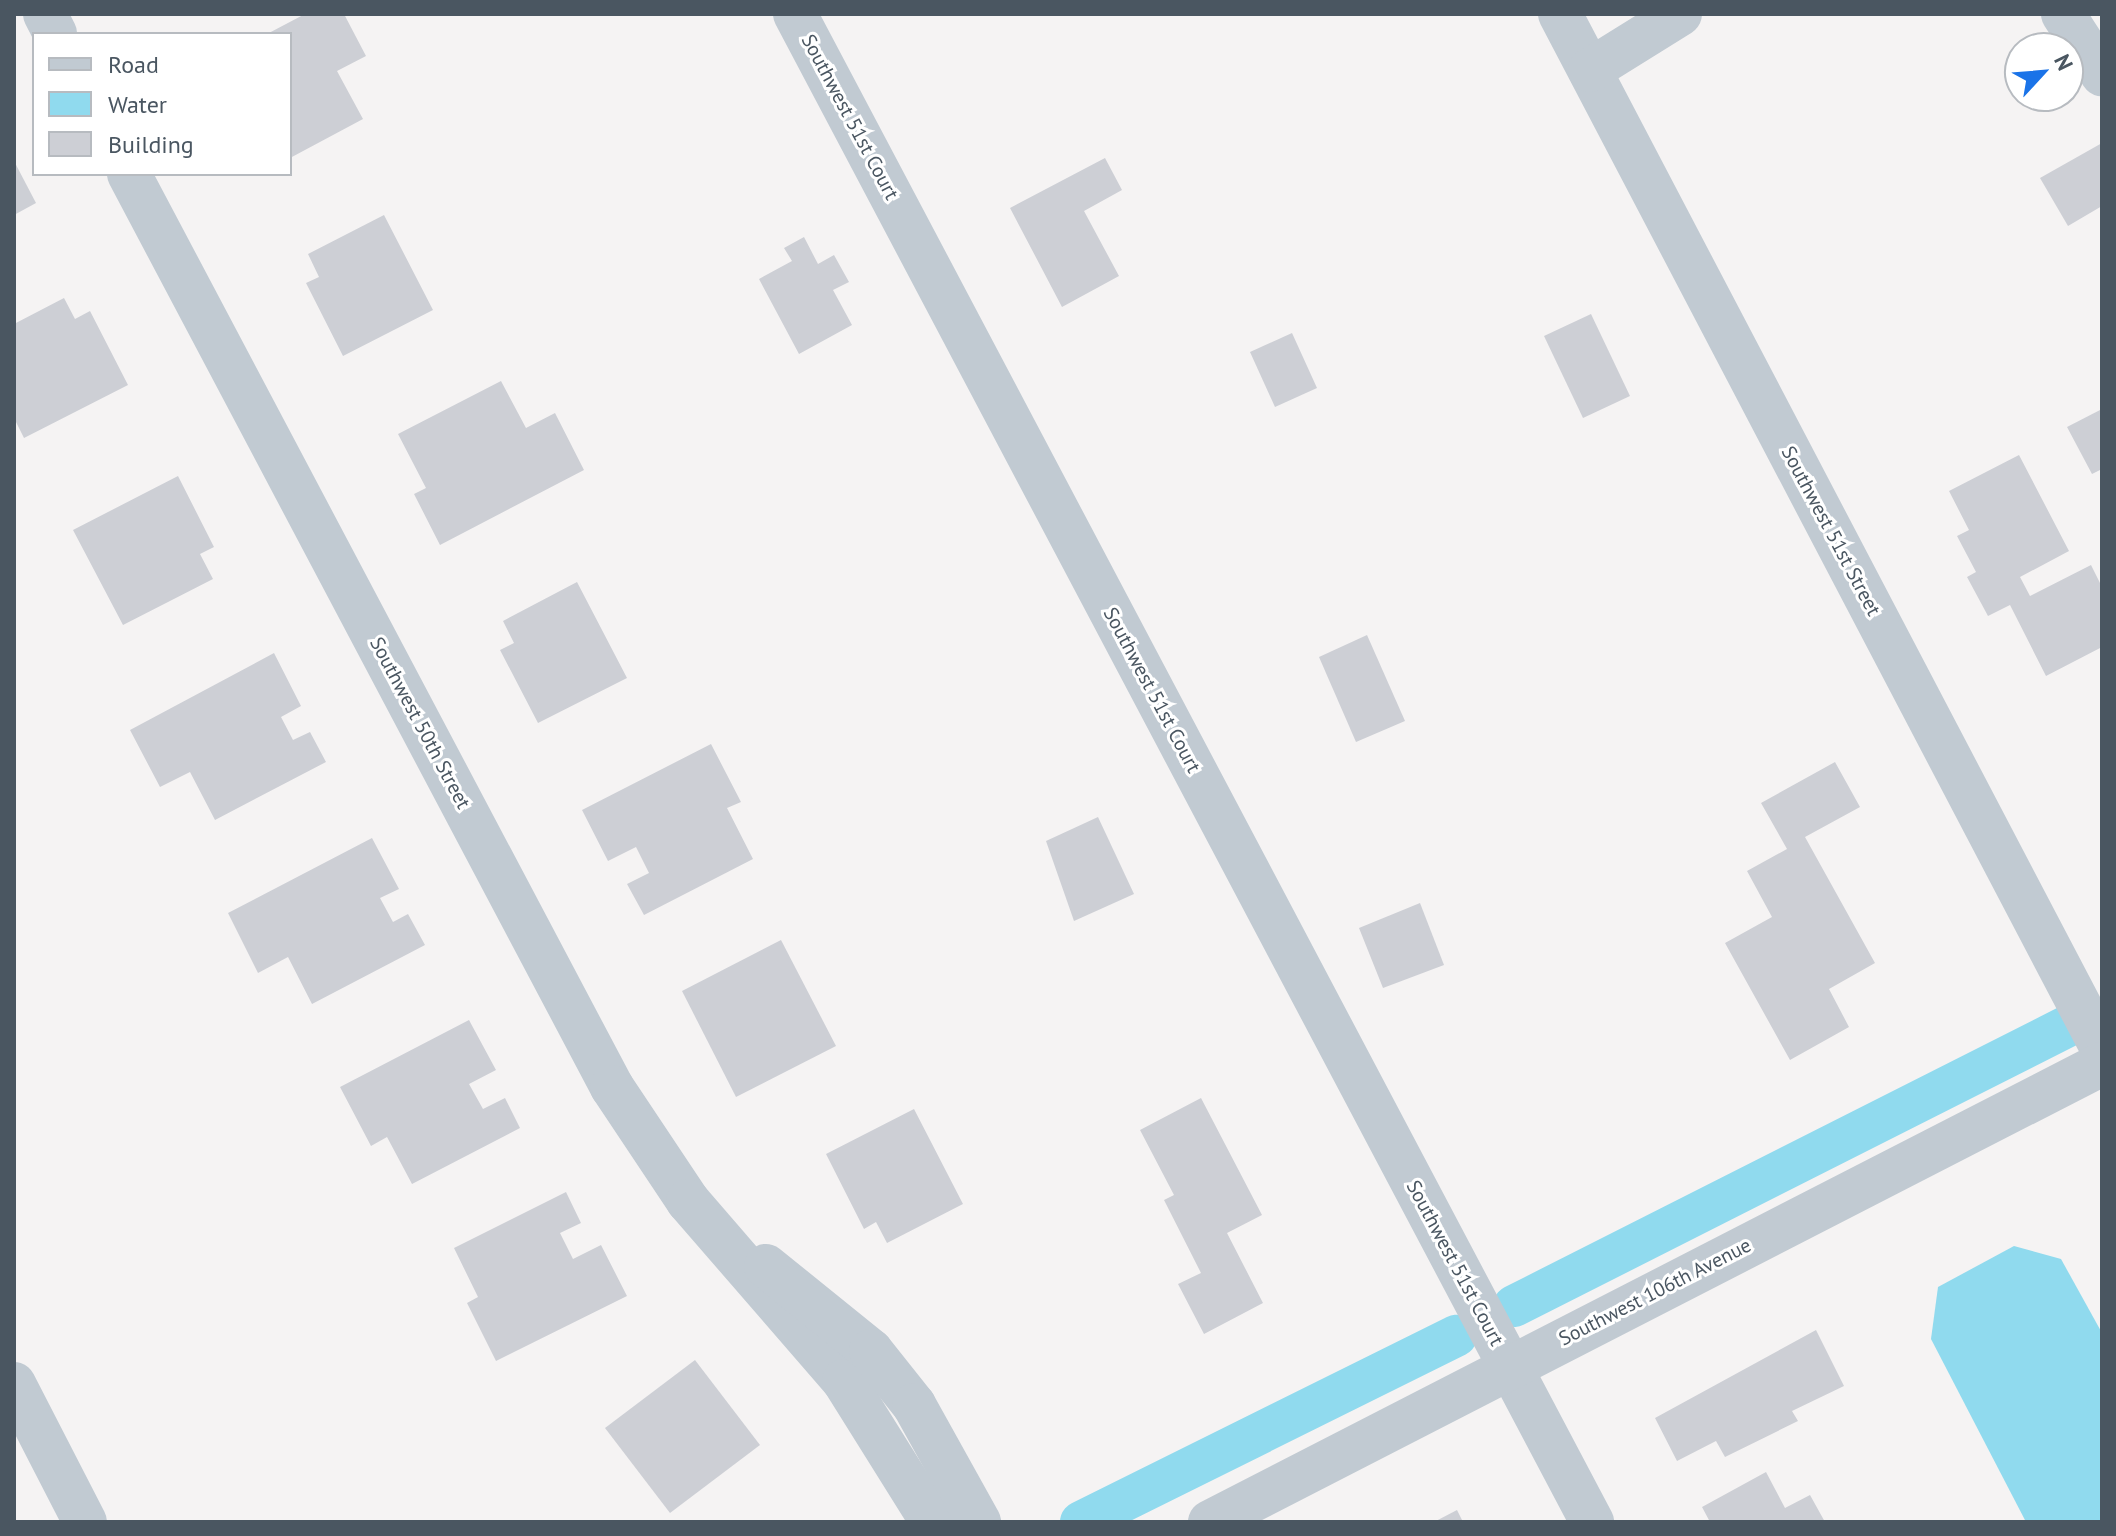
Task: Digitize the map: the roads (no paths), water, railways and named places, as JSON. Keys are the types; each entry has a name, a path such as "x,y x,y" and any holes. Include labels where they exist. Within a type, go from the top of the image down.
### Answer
{"street":[{"path":"45,14 54,32"},
{"name":"Southwest 51st Court","path":"795,14 1592,1522"},
{"name":"Southwest 51st Street","path":"1560,14 2102,1048"},
{"path":"1590,70 1680,14"},
{"path":"2063,14 2102,74"},
{"name":"Southwest 50th Street","path":"130,176 612,1087 688,1201 738,1253 868,1419 932,1522"},
{"name":"Southwest 106th Avenue","path":"1210,1522 2102,1064"},
{"name":"Southwest 50th Street","path":"738,1253 817,1301 905,1393 979,1522"},
{"path":"14,1384 85,1522"},
{"path":"868,1419 905,1393"}],"water":[{"path":"2014,1246 2061,1259 2102,1333 2102,1522 2026,1522 1931,1339 1938,1287"}],"waterway":[{"path":"1514,1306 2066,1027"},
{"path":"1081,1522 1456,1336"}]}
